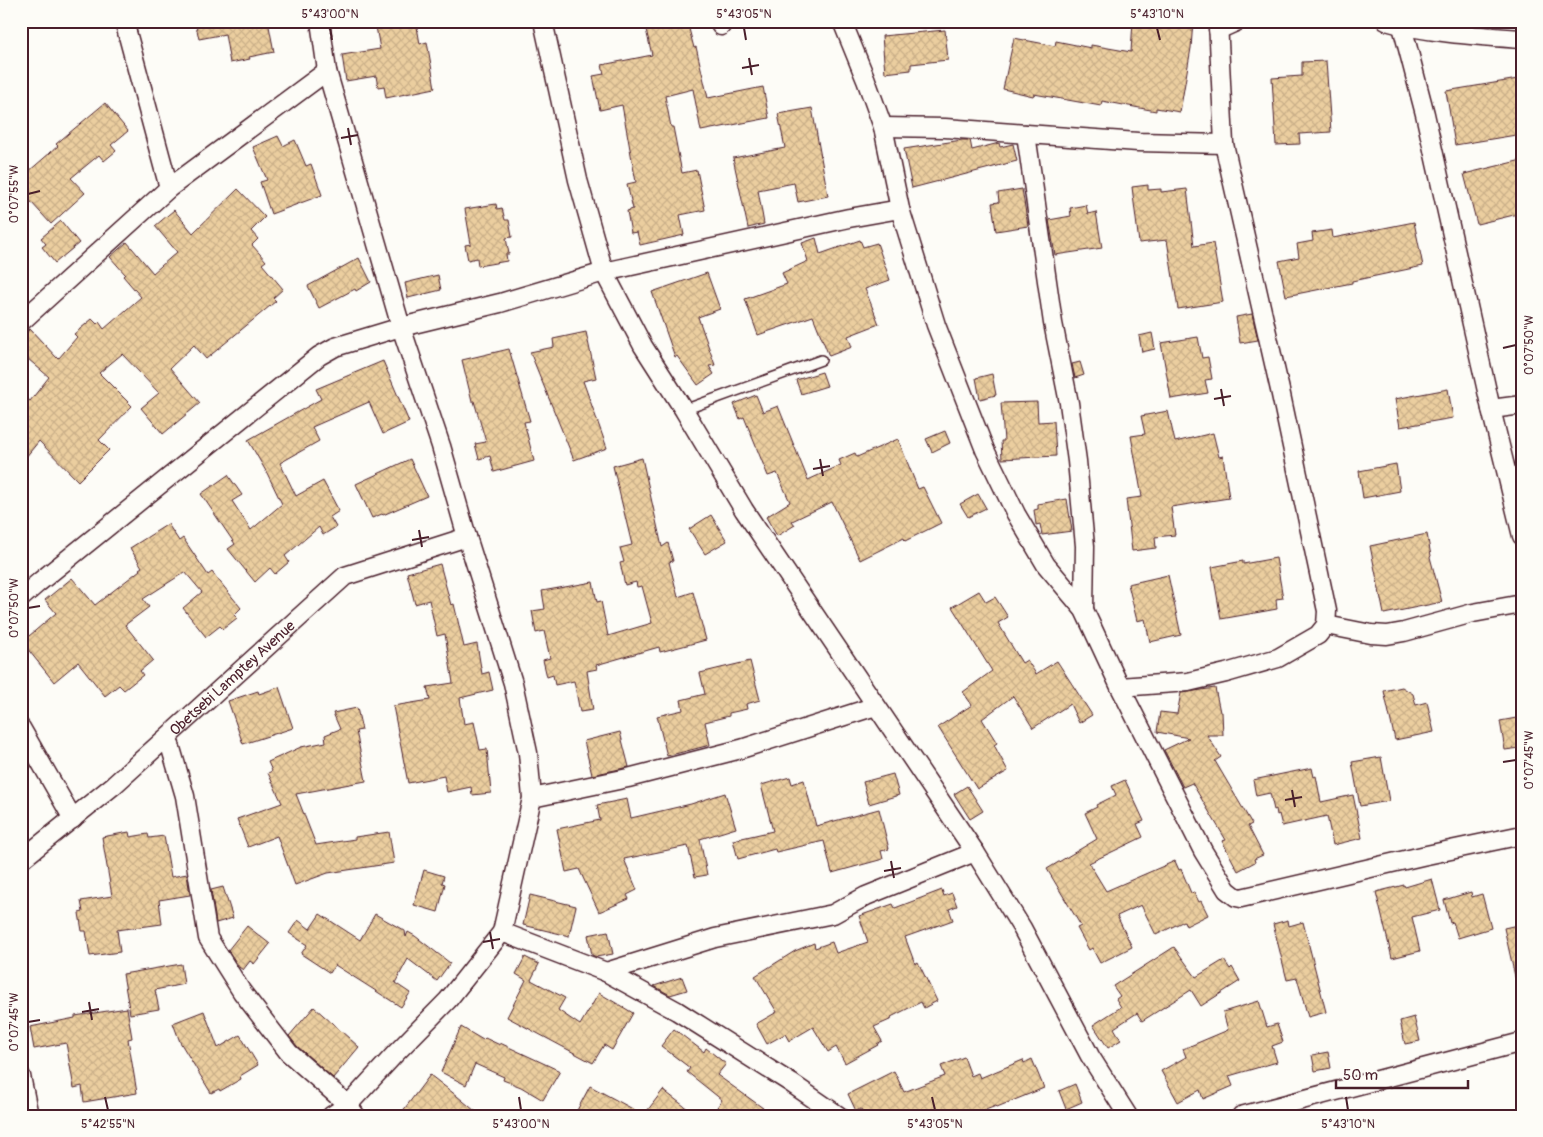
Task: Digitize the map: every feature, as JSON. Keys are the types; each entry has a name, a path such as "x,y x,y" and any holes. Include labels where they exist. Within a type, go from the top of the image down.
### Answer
{"street":[{"path":"124,21 169,188"},
{"path":"320,21 327,71 401,327 442,446 467,537 513,683 528,753 532,798 502,932 448,1000 395,1054 352,1110 331,1116"},
{"path":"543,21 578,180 604,272 643,346 744,510 974,852 1022,928 1090,1056 1128,1116"},
{"path":"842,21 883,127 900,209 936,325 984,450 1016,514 1046,565 1084,610 1120,687 1203,851 1227,890 1236,897 1241,898 1412,858 1522,835"},
{"path":"1120,687 1188,682 1278,658 1318,635 1326,625 1328,611 1224,144 1218,26 1238,21"},
{"path":"1522,39 1394,24 1424,114 1522,536"},
{"path":"21,322 169,188 327,71"},
{"path":"883,127 944,128 1138,142 1224,144"},
{"path":"1026,134 1053,323 1077,461 1086,546 1084,610"},
{"path":"21,598 319,356 335,347 401,327 500,303 604,272 849,218 900,209"},
{"path":"1491,409 1522,405"},
{"name":"Obetsebi Lamptey Avenue","path":"21,860 114,785 168,738 345,576 467,537"},
{"path":"1326,625 1371,634 1387,635 1522,604"},
{"path":"532,798 628,778 722,754 876,706"},
{"path":"21,728 72,819"},
{"path":"168,738 185,796 208,938 242,992 289,1053 352,1110"},
{"path":"606,972 715,938 833,914 866,896 974,852"},
{"path":"502,932 606,972 677,1011 791,1083 839,1116"},
{"path":"1241,1116 1522,1042"},
{"path":"21,1076 28,1116"}],"lane":[{"path":"684,410 821,360"}],"building":[{"path":"195,21 268,21 274,52 230,63 225,34 199,39"},
{"path":"375,21 416,21 420,44 427,42 435,88 386,98 384,86 378,87 376,76 346,81 342,55 380,49"},
{"path":"644,21 687,21 694,48 696,47 708,98 763,87 769,118 701,131 693,89 665,96 682,173 697,170 705,210 680,215 684,235 640,245 637,232 631,233 627,211 633,209 627,184 636,182 622,105 600,110 593,76 604,74 602,65 652,55"},
{"path":"1133,21 1193,21 1191,48 1180,112 1156,108 1156,111 1102,101 1101,106 1034,94 1033,96 1003,89 1014,38 1055,46 1056,41 1091,48 1091,45 1131,52"},
{"path":"945,30 948,60 911,64 911,70 885,73 882,36"},
{"path":"1326,61 1331,132 1299,134 1300,144 1276,145 1272,78 1302,76 1302,62"},
{"path":"1518,79 1522,99 1522,134 1455,145 1446,91"},
{"path":"105,103 128,131 111,145 116,151 104,161 99,155 71,178 85,193 51,224 21,191 21,178 58,146 56,144"},
{"path":"812,108 828,196 798,202 794,183 758,190 764,224 748,228 733,158 785,148 778,114"},
{"path":"278,136 283,146 295,140 306,166 311,164 322,195 271,214 260,182 267,180 253,147"},
{"path":"970,140 972,150 999,143 1000,147 1013,144 1017,161 912,188 904,149"},
{"path":"1522,160 1522,213 1477,224 1464,174"},
{"path":"1148,185 1148,190 1161,189 1161,192 1187,189 1194,246 1213,243 1223,302 1178,309 1167,240 1139,243 1132,187"},
{"path":"238,189 265,217 251,231 258,239 252,245 266,261 262,264 283,289 273,298 276,301 206,359 194,345 170,368 200,403 163,434 141,408 159,393 122,354 99,373 132,406 99,440 109,450 78,481 39,441 21,463 21,393 30,401 49,377 21,353 21,337 30,329 59,358 77,337 74,334 92,319 97,324 99,322 104,329 141,297 110,257 127,242 153,273 177,252 155,226 174,210 193,233"},
{"path":"1022,189 1028,226 996,231 992,203 999,202 998,193"},
{"path":"496,204 497,209 502,208 505,220 509,220 512,237 506,238 509,254 506,254 507,261 478,266 477,258 468,260 465,245 471,244 465,209"},
{"path":"1086,205 1088,214 1096,212 1102,248 1055,255 1049,220 1071,216 1070,208"},
{"path":"61,221 79,243 55,263 42,247 46,244 41,238"},
{"path":"1414,222 1423,266 1286,296 1279,261 1299,257 1297,244 1313,241 1312,233 1332,230 1333,238"},
{"path":"816,238 820,254 860,240 863,247 877,243 890,280 865,289 879,324 848,336 852,347 829,356 813,316 758,335 745,299 787,284 782,273 808,261 802,243"},
{"path":"359,258 371,282 319,308 308,286"},
{"path":"707,273 720,309 698,317 715,365 709,366 714,374 698,385 677,356 675,357 652,292"},
{"path":"438,275 441,290 408,298 405,283"},
{"path":"1252,314 1258,340 1240,343 1236,317"},
{"path":"586,332 596,378 583,381 607,448 574,460 530,352 554,347 553,339"},
{"path":"1152,333 1155,349 1142,352 1139,336"},
{"path":"1198,337 1202,358 1208,357 1212,379 1205,380 1208,393 1171,399 1161,343"},
{"path":"509,349 530,421 524,422 534,461 494,472 490,456 479,459 475,444 486,442 474,401 472,401 462,360"},
{"path":"383,361 409,422 383,434 369,402 312,427 319,441 280,463 296,496 323,481 339,511 330,517 336,527 323,535 319,527 285,556 289,562 275,574 270,568 255,582 228,549 235,544 201,494 228,475 242,495 232,501 251,530 282,504 248,440 321,399 316,389"},
{"path":"1080,362 1084,375 1075,378 1072,364"},
{"path":"822,372 827,386 801,394 796,380"},
{"path":"992,374 996,395 980,399 976,378"},
{"path":"1448,389 1453,418 1400,427 1395,399"},
{"path":"756,395 763,412 778,406 808,480 841,465 839,460 855,453 857,457 898,439 918,489 923,487 941,523 905,541 904,538 860,560 832,502 792,521 795,525 777,536 766,517 790,502 777,473 768,476 744,417 740,419 734,404"},
{"path":"1037,402 1038,422 1054,421 1056,456 1002,459 1001,441 1004,441 1001,403"},
{"path":"1168,411 1175,442 1213,433 1219,457 1223,456 1229,498 1171,507 1175,535 1155,537 1156,548 1132,551 1126,499 1142,497 1131,436 1145,434 1141,416"},
{"path":"945,431 950,443 932,452 926,439"},
{"path":"642,458 662,547 668,543 673,561 669,562 678,597 693,592 706,640 660,652 659,647 596,665 597,669 587,671 593,710 580,712 574,681 555,685 553,675 547,677 543,660 550,658 544,631 536,633 532,611 545,609 542,591 593,582 597,602 601,601 608,636 652,623 642,586 637,587 636,582 625,585 620,563 624,562 620,548 632,545 613,466"},
{"path":"410,459 427,496 372,518 356,484"},
{"path":"1396,464 1400,491 1363,498 1359,471"},
{"path":"978,494 986,508 968,517 960,504"},
{"path":"1067,499 1072,531 1042,535 1040,524 1036,525 1034,510 1038,509 1038,504"},
{"path":"711,515 727,541 705,554 689,529"},
{"path":"168,524 179,541 183,538 208,575 212,572 241,608 234,615 237,618 223,629 220,626 206,637 183,608 202,592 185,572 143,599 149,607 125,625 153,660 140,671 143,675 124,690 119,685 105,696 78,662 54,682 22,642 56,613 45,600 72,578 95,605 142,567 130,548"},
{"path":"1427,534 1430,557 1442,602 1384,614 1370,546"},
{"path":"1276,558 1283,598 1276,599 1277,609 1221,619 1212,567 1243,561 1243,564"},
{"path":"440,564 451,605 454,604 464,647 477,644 482,674 489,672 493,690 460,698 464,724 474,722 480,750 487,749 491,793 472,795 471,787 447,792 444,776 408,783 393,706 430,700 427,687 453,683 445,634 437,636 429,600 415,604 407,573"},
{"path":"1168,575 1181,635 1150,642 1145,619 1137,621 1128,584"},
{"path":"979,591 986,602 995,597 1008,617 998,623 1022,663 1027,660 1036,674 1057,661 1092,715 1079,723 1070,704 1033,728 1013,696 982,719 997,743 994,745 1008,771 977,789 938,727 972,705 963,692 992,671 952,607"},
{"path":"750,661 760,700 746,704 747,709 729,713 729,716 705,722 710,745 667,756 657,716 683,710 681,700 705,694 700,673"},
{"path":"279,687 293,728 243,744 228,701 258,691 259,694"},
{"path":"1402,687 1413,694 1416,705 1427,702 1434,732 1395,740 1384,691"},
{"path":"1215,688 1220,712 1222,712 1223,735 1207,735 1221,757 1215,761 1252,824 1248,826 1263,855 1254,859 1255,862 1238,871 1222,841 1226,840 1192,783 1183,787 1164,750 1189,738 1157,732 1160,712 1177,714 1181,693"},
{"path":"357,708 362,730 356,731 366,781 296,794 316,845 389,832 394,863 328,873 295,885 277,836 248,847 237,819 282,803 268,773 272,771 268,762 301,747 326,742 325,735 340,729 333,713"},
{"path":"1522,717 1522,742 1519,742 1520,748 1505,750 1500,721"},
{"path":"620,732 629,767 592,775 584,741"},
{"path":"1381,757 1389,801 1360,806 1352,762"},
{"path":"1312,768 1314,777 1316,776 1321,802 1353,795 1362,838 1333,845 1327,816 1282,826 1279,814 1277,815 1276,809 1274,810 1270,793 1256,796 1253,780"},
{"path":"893,774 899,795 869,804 863,782"},
{"path":"790,777 792,784 804,780 816,826 879,809 889,849 881,851 883,859 832,873 824,841 776,852 775,849 738,859 733,840 773,831 761,785"},
{"path":"1125,780 1144,821 1137,824 1143,837 1089,863 1106,891 1175,861 1179,870 1181,869 1191,893 1194,892 1199,902 1201,901 1208,915 1186,926 1184,921 1156,935 1141,905 1117,916 1132,947 1100,963 1092,948 1089,950 1077,928 1081,926 1047,869 1097,839 1085,813 1116,795 1112,786"},
{"path":"967,786 983,811 970,819 954,794"},
{"path":"725,793 736,828 700,839 707,875 695,877 688,846 624,859 637,890 627,895 629,899 599,912 579,869 566,872 557,829 600,820 597,805 627,799 631,818 691,804"},
{"path":"129,832 130,837 148,834 149,838 164,836 171,877 187,874 190,895 159,900 162,924 117,930 120,952 90,956 86,931 82,931 79,913 83,912 81,901 112,896 102,837"},
{"path":"424,870 444,876 442,883 445,884 438,912 414,905"},
{"path":"1432,879 1440,910 1412,917 1420,951 1392,958 1376,892 1404,885 1405,887"},
{"path":"223,887 233,918 216,923 211,890"},
{"path":"942,890 944,896 952,893 957,906 949,909 953,920 905,937 915,964 918,962 937,1001 924,1008 921,1002 874,1027 882,1041 845,1063 836,1047 828,1052 813,1027 789,1041 785,1034 767,1044 756,1024 777,1012 755,976 795,951 814,943 815,948 832,942 836,953 868,942 859,916 893,904 895,908"},
{"path":"1471,892 1472,897 1482,894 1491,928 1458,938 1453,922 1450,923 1444,900"},
{"path":"530,895 576,906 569,936 523,925"},
{"path":"320,914 360,940 375,914 405,931 406,937 408,932 415,936 450,963 437,981 408,959 395,983 410,993 401,1007 335,965 330,973 301,954 307,945 289,933 298,920 310,929"},
{"path":"1288,920 1289,926 1303,922 1326,1012 1308,1017 1297,978 1287,980 1273,924"},
{"path":"1522,924 1522,980 1516,981 1504,928"},
{"path":"247,926 270,944 254,964 250,961 243,970 228,950"},
{"path":"608,931 613,954 596,957 592,955 588,935"},
{"path":"1174,947 1196,977 1224,960 1230,969 1232,967 1240,981 1201,1006 1191,990 1142,1021 1137,1013 1114,1028 1121,1040 1108,1048 1093,1025 1121,1007 1116,999 1120,996 1113,986"},
{"path":"525,957 539,964 531,980 565,998 558,1010 580,1025 599,993 633,1013 612,1050 604,1045 593,1063 507,1017 526,980 516,974"},
{"path":"181,964 184,984 155,990 159,1009 130,1014 123,974"},
{"path":"682,977 687,990 670,995 654,986"},
{"path":"1259,1001 1267,1027 1277,1024 1283,1042 1272,1046 1277,1062 1229,1076 1233,1086 1203,1099 1200,1090 1178,1102 1161,1071 1186,1057 1183,1049 1228,1030 1223,1012"},
{"path":"314,1007 359,1047 333,1078 297,1046 289,1036"},
{"path":"127,1008 132,1038 128,1039 137,1093 84,1102 82,1086 74,1088 66,1043 34,1049 30,1027 75,1018 75,1016"},
{"path":"204,1011 218,1048 240,1035 258,1065 240,1076 241,1079 220,1091 219,1089 211,1093 180,1042 173,1023"},
{"path":"1414,1017 1420,1041 1405,1044 1400,1021"},
{"path":"461,1027 483,1040 485,1038 500,1045 500,1043 560,1071 543,1100 521,1087 503,1080 504,1077 475,1064 466,1085 441,1072"},
{"path":"674,1029 704,1052 706,1048 726,1064 717,1075 774,1116 711,1116 722,1100 687,1072 690,1068 661,1046"},
{"path":"1328,1052 1331,1068 1315,1071 1312,1055"},
{"path":"964,1057 971,1076 978,1073 980,1078 1023,1060 1024,1063 1032,1059 1044,1088 970,1116 864,1116 861,1109 856,1111 848,1094 894,1071 904,1092 945,1076 941,1066"},
{"path":"430,1075 457,1096 481,1116 399,1116"},
{"path":"1075,1084 1082,1102 1066,1109 1059,1091"},
{"path":"590,1086 644,1115 663,1090 697,1116 574,1116"}]}
